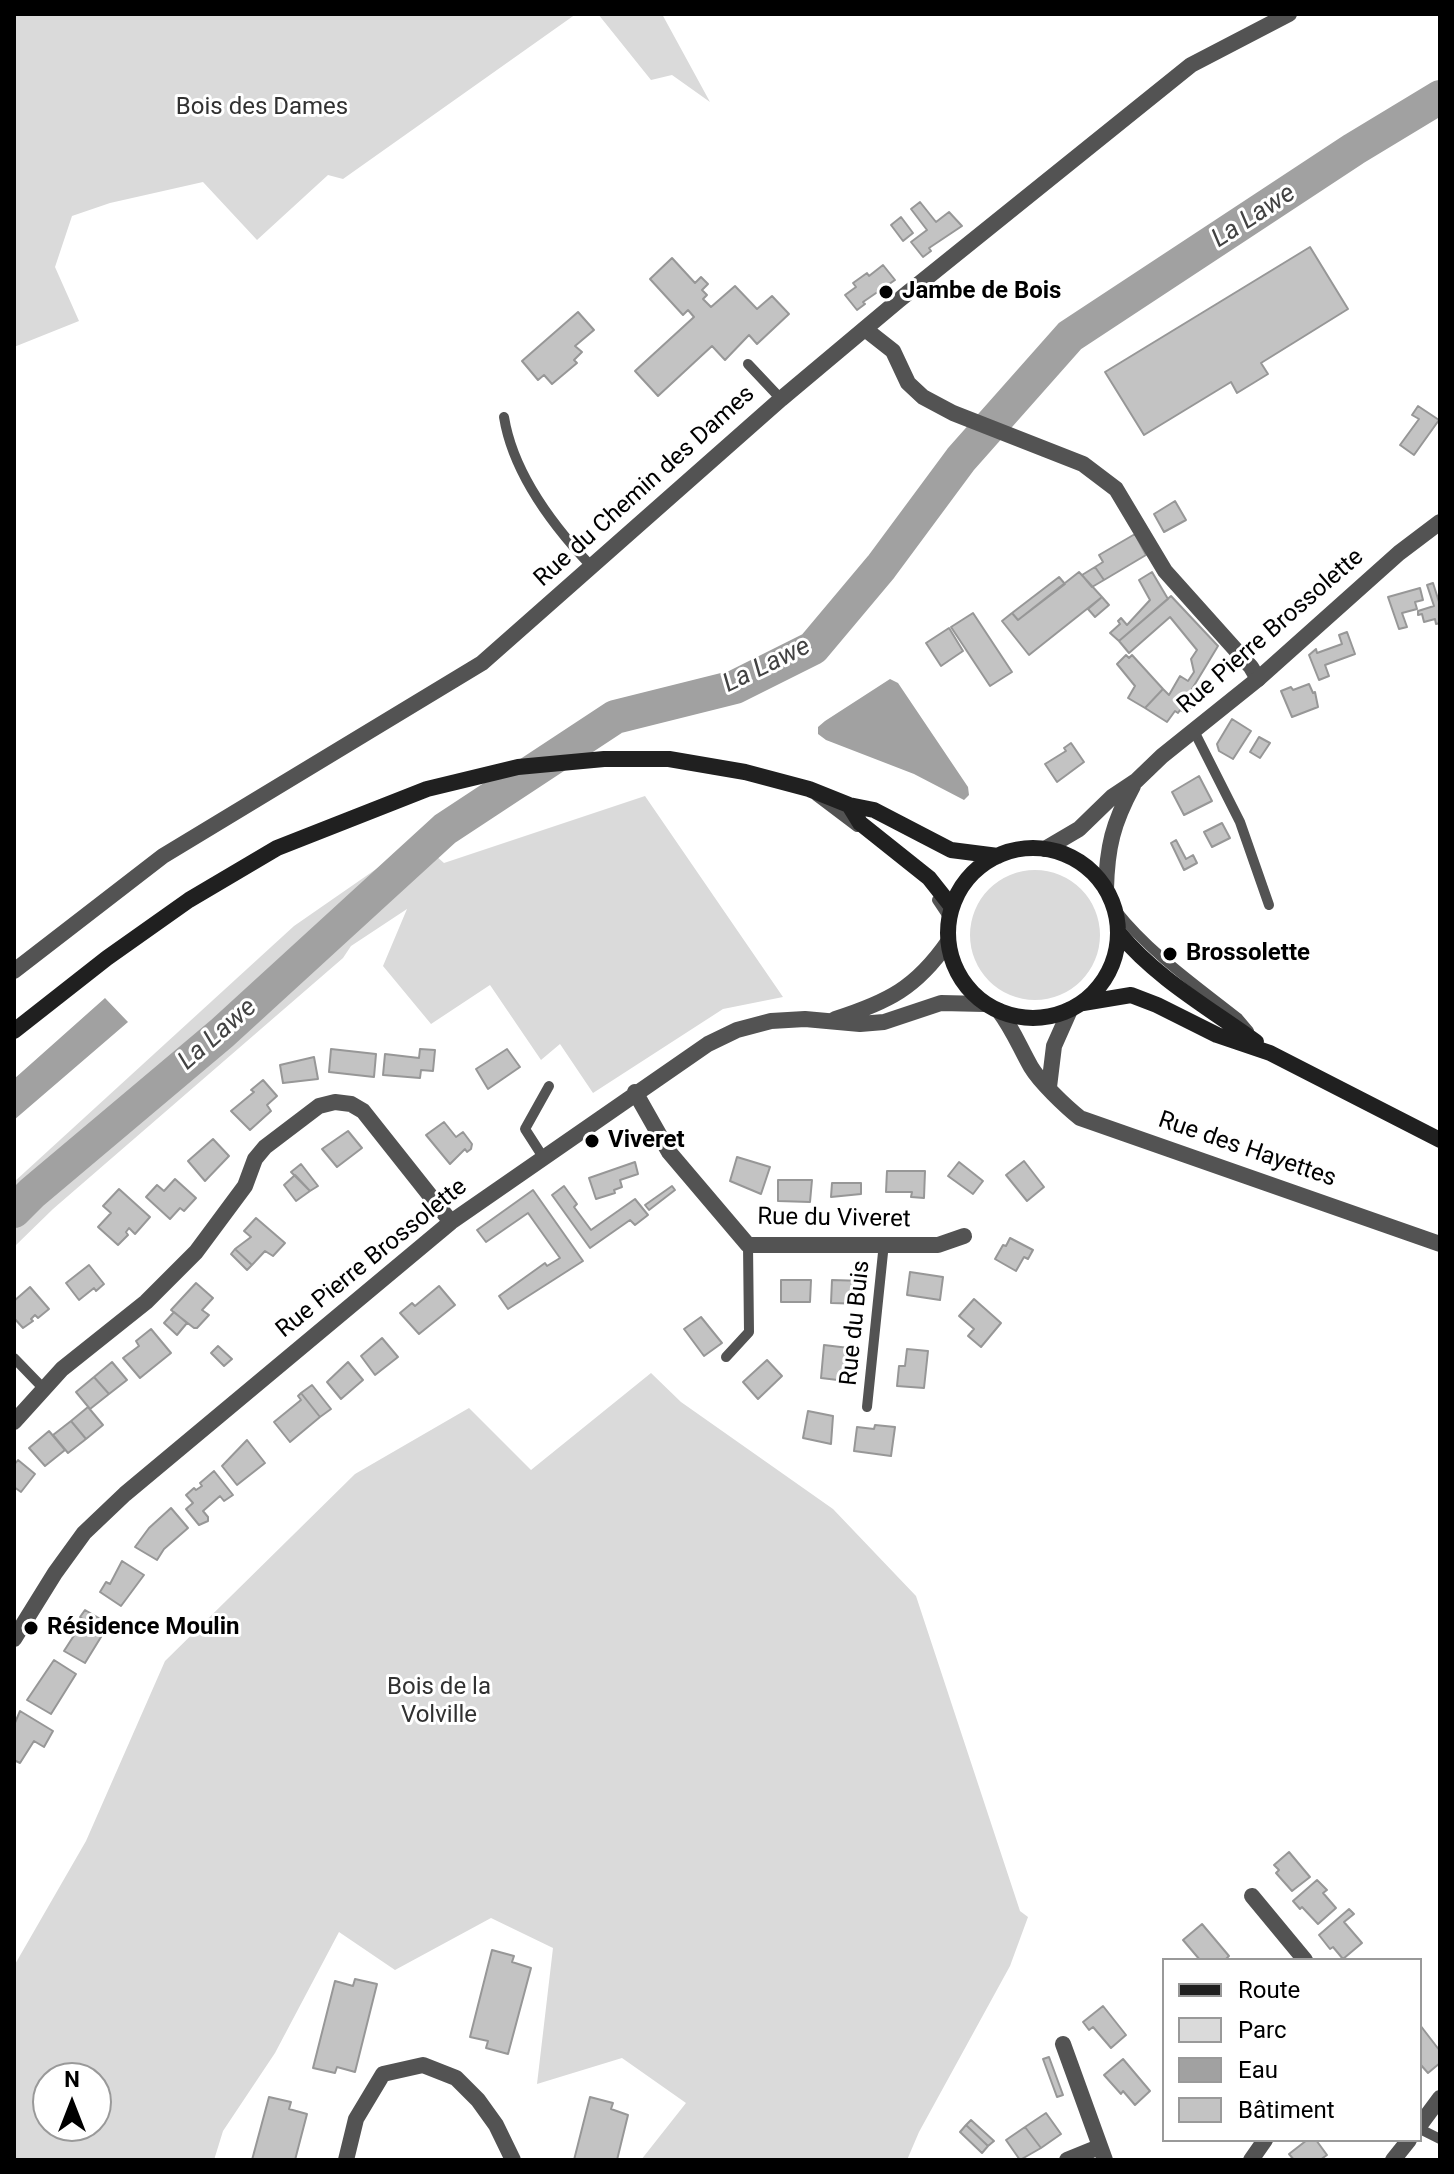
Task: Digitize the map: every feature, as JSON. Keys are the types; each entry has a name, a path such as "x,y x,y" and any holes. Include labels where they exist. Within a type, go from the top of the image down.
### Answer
{"main road":[{"path":"14,1031 107,958 189,900 277,848 427,789 518,767 604,759 669,759 745,772 874,810 951,850 998,856"},
{"path":"849,805 860,823 929,878 950,912"},
{"path":"1076,1007 1098,990 1117,954 1119,933 1116,910 1098,876 1074,858 1045,849 1021,849 982,865 969,877 950,912 948,942 964,983 992,1008 1017,1017 1035,1019 1131,995 1217,1035 1270,1053 1440,1140"},
{"path":"1119,933 1182,990 1270,1053"}],"street":[{"name":"Rue du Chemin des Dames","path":"14,971 163,856 482,663 781,399 1191,65 1289,14"},
{"path":"865,329 893,351 908,383 923,397 953,413 1083,464 1116,489 1165,571 1251,667 1258,679"},
{"name":"Rue Pierre Brossolette","path":"1045,849 1079,829 1112,797 1136,781 1258,679 1399,553 1440,522"},
{"name":"Rue Pierre Brossolette","path":"1106,889 1109,842 1122,806 1136,781"},
{"name":"Rue Pierre Brossolette","path":"830,1020 875,1006 901,993 925,973 948,942"},
{"name":"Rue Pierre Brossolette","path":"14,1639 84,1533 125,1494 451,1222 708,1044 737,1030 771,1021 884,1022 941,1003 963,1001 992,1008"},
{"path":"1049,1087 1054,1046 1076,1007"},
{"name":"Rue des Hayettes","path":"992,1008 1011,1027 1032,1069 1059,1101 1080,1118 1440,1244"},
{"name":"Rue du Viveret","path":"635,1092 669,1152 748,1245 938,1245 964,1236"},
{"path":"14,1422 62,1369 146,1302 196,1252 245,1186 255,1159 265,1147 319,1106 335,1102 351,1104 363,1111 451,1222"},
{"path":"1252,1896 1303,1958"},
{"path":"1063,2044 1102,2154 1067,2160"},
{"path":"346,2160 356,2119 383,2074 423,2065 456,2078 478,2100 496,2125 513,2160"},
{"path":"1422,2124 1440,2098"},
{"path":"1251,2160 1264,2142"},
{"path":"1393,2160 1407,2142"}],"lane":[{"path":"748,364 781,399"},
{"path":"504,417 508,440 525,477 566,539 592,567"},
{"path":"1194,731 1240,822 1269,905"},
{"path":"809,789 924,883 950,912"},
{"path":"1116,910 1135,934 1238,1018 1270,1053"},
{"path":"543,1157 525,1129 549,1086"},
{"name":"Rue du Buis","path":"867,1407 884,1243"},
{"path":"726,1357 749,1332 748,1245"},
{"path":"14,1358 44,1389"},
{"path":"1422,2128 1440,2139"}],"green space":[{"name":"Bois des Dames","path":"14,14 576,14 343,179 328,175 257,240 203,182 110,203 72,216 55,267 79,321 14,347"},
{"path":"598,14 662,14 710,102 672,75 651,80"},
{"path":"645,796 783,997 723,1009 593,1093 560,1044 541,1060 490,985 431,1024 383,966 407,909 351,946 343,958 53,1209 14,1247 14,1182 294,926 418,840 444,863"},
{"path":"1035,870 1060,875 1081,889 1095,910 1100,935 1095,960 1081,981 1060,995 1035,1000 1010,995 989,981 975,960 970,935 975,910 989,889 1010,875"},
{"name":"Bois de la Volville","path":"651,1373 681,1402 833,1509 916,1596 1020,1911 1028,1917 1010,1966 919,2132 907,2160 641,2160 686,2103 622,2058 537,2084 553,1948 491,1918 395,1970 339,1932 275,2053 223,2131 214,2160 14,2160 14,1966 86,1841 165,1661 355,1474 469,1408 531,1470"}],"water":[{"path":"890,679 898,683 968,787 969,795 964,800 914,774 826,740 818,734 818,727 825,721"},
{"path":"105,998 128,1022 14,1120 14,1079"}],"building":[{"path":"920,202 936,222 949,212 962,226 929,248 931,251 923,257 911,242 927,230 911,209"},
{"path":"901,217 913,233 903,241 891,225"},
{"path":"1310,247 1348,309 1261,363 1268,374 1237,393 1231,382 1144,435 1105,372"},
{"path":"672,258 695,283 701,277 708,284 702,290 707,295 703,299 711,307 735,286 757,309 772,296 789,314 757,344 749,335 725,360 712,346 658,396 635,371 694,317 688,310 683,315 650,279"},
{"path":"883,265 895,280 863,302 865,304 857,310 845,295 856,287 853,283"},
{"path":"578,312 594,330 575,346 582,352 574,360 577,363 552,384 544,375 538,380 522,361"},
{"path":"1418,406 1439,420 1414,455 1400,445 1419,419 1412,415"},
{"path":"1175,501 1186,520 1164,532 1154,514"},
{"path":"1135,534 1146,555 1104,580 1095,567 1103,562 1099,555"},
{"path":"1095,567 1104,580 1092,587 1082,575"},
{"path":"1079,572 1102,597 1029,655 1002,621 1012,613 1018,620"},
{"path":"1152,572 1168,599 1119,641 1110,633 1120,624 1118,621 1121,618 1127,625 1150,600 1139,580"},
{"path":"1059,577 1065,584 1018,620 1012,613"},
{"path":"1433,583 1440,605 1440,623 1436,624 1435,619 1424,622 1422,614 1418,615 1418,611 1434,606 1427,585"},
{"path":"1420,588 1423,600 1415,602 1417,609 1402,613 1407,627 1399,629 1388,597"},
{"path":"1171,596 1218,646 1189,694 1196,698 1187,713 1175,711 1167,722 1145,708 1163,689 1169,695 1180,676 1188,681 1194,672 1191,659 1197,650 1170,617 1129,653 1119,641"},
{"path":"1102,597 1109,605 1095,617 1088,609"},
{"path":"973,613 1012,672 990,686 951,627"},
{"path":"949,628 963,651 941,666 926,643"},
{"path":"1347,632 1355,654 1325,665 1329,676 1319,680 1309,655 1316,649 1317,653 1342,644 1339,635"},
{"path":"1126,655 1129,658 1132,655 1163,689 1145,708 1128,698 1135,686 1117,664"},
{"path":"1309,684 1315,692 1318,707 1292,717 1281,691"},
{"path":"1232,719 1251,731 1233,759 1219,751 1217,744"},
{"path":"1259,737 1270,743 1260,758 1250,752"},
{"path":"1071,743 1084,762 1057,782 1045,764 1066,751 1064,748"},
{"path":"1199,776 1212,801 1184,815 1172,792"},
{"path":"1222,823 1230,838 1212,847 1204,832"},
{"path":"1176,840 1186,859 1193,855 1197,863 1184,870 1171,843"},
{"path":"331,1049 376,1054 374,1077 329,1072"},
{"path":"420,1049 435,1050 433,1071 421,1070 420,1078 383,1075 385,1054 419,1058"},
{"path":"507,1049 520,1067 488,1089 476,1069"},
{"path":"314,1057 318,1079 283,1083 280,1065"},
{"path":"263,1080 277,1096 267,1105 271,1111 250,1130 231,1111"},
{"path":"444,1122 456,1137 463,1132 472,1144 471,1149 467,1152 465,1149 450,1164 426,1135"},
{"path":"348,1131 362,1148 337,1167 322,1149"},
{"path":"213,1139 229,1156 205,1181 188,1161"},
{"path":"737,1157 770,1167 761,1194 730,1181"},
{"path":"1024,1161 1044,1187 1027,1201 1006,1175"},
{"path":"635,1162 638,1174 620,1180 622,1187 614,1190 615,1193 596,1199 589,1178"},
{"path":"959,1162 983,1181 973,1194 948,1176"},
{"path":"301,1164 318,1186 310,1191 291,1172"},
{"path":"887,1171 925,1171 924,1198 911,1197 912,1192 886,1192"},
{"path":"295,1175 310,1191 296,1201 284,1185"},
{"path":"175,1179 196,1198 184,1211 180,1208 170,1219 146,1197 157,1185 164,1191"},
{"path":"778,1180 812,1180 810,1202 778,1201"},
{"path":"832,1183 861,1183 861,1194 831,1197"},
{"path":"564,1186 577,1204 574,1207 591,1230 635,1199 648,1215 635,1225 630,1220 590,1248 552,1195"},
{"path":"672,1186 675,1190 649,1210 645,1205"},
{"path":"119,1189 150,1217 135,1234 129,1228 126,1232 128,1235 118,1245 98,1227 111,1213 103,1206"},
{"path":"533,1190 583,1261 508,1309 499,1296 545,1263 547,1266 560,1258 528,1213 486,1242 477,1230"},
{"path":"256,1218 285,1243 273,1256 265,1251 252,1265 235,1249 251,1237 244,1231"},
{"path":"1010,1238 1033,1250 1028,1259 1024,1257 1016,1271 995,1259"},
{"path":"235,1249 252,1265 247,1270 231,1254"},
{"path":"89,1265 104,1284 79,1300 66,1283"},
{"path":"910,1272 943,1277 940,1300 907,1295"},
{"path":"781,1280 811,1280 810,1302 781,1302"},
{"path":"832,1280 865,1281 864,1304 831,1303"},
{"path":"196,1283 213,1298 202,1310 209,1315 194,1328 171,1310"},
{"path":"439,1286 455,1305 419,1334 400,1313 412,1303 415,1306"},
{"path":"30,1287 49,1309 38,1318 35,1315 31,1319 33,1321 23,1328 14,1318 14,1301"},
{"path":"974,1299 1001,1323 981,1347 968,1336 974,1329 959,1316"},
{"path":"174,1312 187,1323 177,1335 164,1323"},
{"path":"701,1317 722,1343 704,1356 684,1329"},
{"path":"151,1329 171,1353 140,1378 123,1358 139,1346 136,1341"},
{"path":"382,1338 398,1357 375,1375 361,1356"},
{"path":"824,1345 849,1348 846,1381 821,1378"},
{"path":"218,1346 232,1359 224,1366 211,1353"},
{"path":"907,1349 928,1351 924,1388 897,1386 899,1366 905,1366"},
{"path":"767,1360 782,1376 758,1399 743,1382"},
{"path":"112,1362 127,1380 109,1394 94,1377"},
{"path":"348,1362 363,1380 341,1399 327,1382"},
{"path":"94,1377 109,1394 90,1409 76,1392"},
{"path":"312,1385 331,1409 320,1417 301,1393"},
{"path":"301,1393 320,1417 290,1442 274,1422 301,1400 298,1396"},
{"path":"88,1407 103,1425 86,1439 71,1421"},
{"path":"808,1411 833,1416 831,1444 803,1438"},
{"path":"71,1421 86,1439 68,1453 53,1435"},
{"path":"875,1425 895,1427 891,1456 854,1451 857,1427 874,1429"},
{"path":"49,1431 65,1450 45,1466 29,1448"},
{"path":"247,1440 265,1463 237,1485 222,1466"},
{"path":"18,1460 35,1474 21,1492 14,1487 14,1465"},
{"path":"214,1471 233,1495 224,1501 220,1496 203,1511 208,1521 199,1525 186,1509 193,1503 186,1495 202,1486 200,1483"},
{"path":"171,1508 188,1528 164,1549 157,1560 135,1547 149,1528"},
{"path":"122,1561 144,1575 121,1606 100,1592 106,1582 110,1584"},
{"path":"85,1610 109,1624 85,1663 64,1651 84,1620 80,1617"},
{"path":"54,1660 76,1674 51,1714 27,1700"},
{"path":"20,1711 53,1731 44,1747 34,1741 20,1763 14,1760 14,1725"},
{"path":"1289,1852 1310,1877 1292,1891 1276,1873 1279,1870 1274,1865"},
{"path":"1317,1880 1327,1890 1323,1893 1336,1908 1318,1924 1293,1901"},
{"path":"1349,1909 1354,1914 1344,1922 1362,1943 1342,1958 1319,1935"},
{"path":"1202,1924 1229,1956 1198,1958 1183,1940"},
{"path":"492,1950 514,1956 512,1962 531,1968 508,2054 486,2048 488,2041 470,2037"},
{"path":"355,1979 377,1984 355,2072 337,2067 335,2073 313,2068 335,1981 353,1986"},
{"path":"1103,2006 1126,2035 1111,2048 1093,2027 1089,2030 1083,2022"},
{"path":"1422,2028 1440,2051 1440,2063 1428,2073 1422,2066"},
{"path":"1049,2057 1063,2095 1057,2097 1043,2059"},
{"path":"1123,2059 1150,2091 1135,2105 1104,2075"},
{"path":"269,2097 291,2102 289,2109 307,2114 295,2160 252,2160"},
{"path":"590,2097 613,2103 611,2109 628,2115 617,2160 574,2160"},
{"path":"1046,2113 1061,2134 1041,2148 1025,2127"},
{"path":"971,2120 994,2141 988,2146 966,2125"},
{"path":"966,2125 988,2146 982,2153 960,2132"},
{"path":"1025,2127 1041,2148 1020,2160 1006,2140"},
{"path":"1304,2142 1317,2142 1327,2155 1320,2160 1294,2160 1289,2154"}],"waterway":[{"name":"La Lawe","path":"14,1211 222,1033 445,829 615,717 735,687 813,648 881,567 961,459 1070,336 1354,149 1440,97"}],"place":[{"name":"Jambe de Bois","path":"886,292"},
{"name":"Brossolette","path":"1170,954"},
{"name":"Viveret","path":"592,1141"},
{"name":"Résidence Moulin","path":"31,1628"}]}
